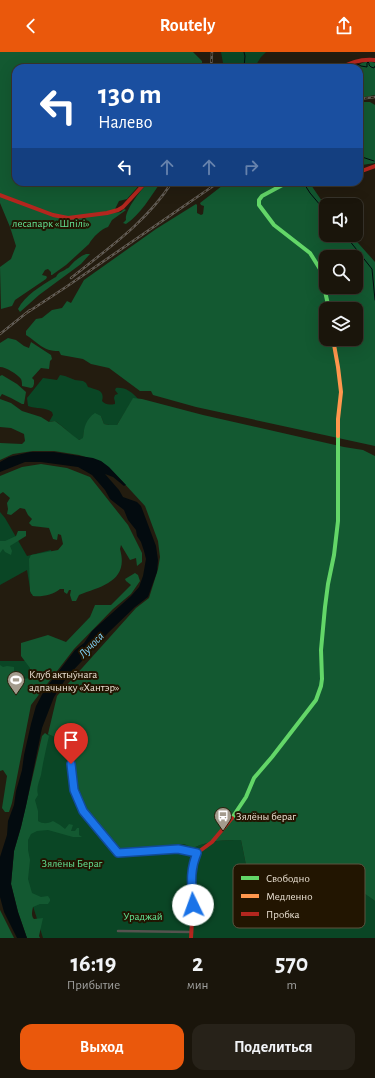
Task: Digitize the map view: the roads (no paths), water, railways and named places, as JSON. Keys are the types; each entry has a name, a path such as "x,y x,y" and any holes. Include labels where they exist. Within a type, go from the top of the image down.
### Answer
{"street":[{"path":"350,64 356,61 375,60"},
{"path":"363,170 375,166"},
{"path":"0,195 53,215 68,218 107,213 118,210 123,207 142,186"},
{"path":"281,186 262,196 259,200 259,205 274,225 310,253 320,270 328,302"},
{"path":"191,938 193,905 191,872 197,853 212,842 231,819 246,797 254,778 316,700 319,692 322,679 321,650 325,608 338,521 340,461 338,419 341,392 334,346"},
{"path":"71,764 74,790 83,811 118,853 178,849 197,853"},
{"path":"118,931 192,932"}],"water":[{"name":"Лучоса","path":"30,452 54,452 93,458 101,461 109,467 126,485 124,486 113,477 105,474 123,497 137,502 141,506 156,546 158,560 157,572 148,597 135,607 109,632 67,677 54,697 42,728 26,806 14,851 11,884 18,912 27,938 17,938 4,912 0,897 0,857 7,835 8,821 14,805 36,706 45,689 75,650 84,643 92,631 139,587 143,576 146,559 136,530 128,520 124,510 110,499 105,490 92,475 78,467 41,462 25,462 0,472 0,462 9,457"}],"waterway":[{"path":"244,52 244,64"},
{"path":"363,66 367,67 368,62 371,67 374,68 375,66"},
{"path":"363,157 374,161"},
{"path":"306,186 319,204"},
{"path":"351,242 372,269 375,300"}],"railway":[{"path":"211,64 212,52"},
{"path":"363,98 375,97"},
{"path":"71,278 139,222 151,210 169,186"},
{"path":"25,314 213,186"},
{"path":"0,334 30,310"}],"place":[{"name":"Клуб актыўнага адпачынку «Хантэр»","path":"16,695"},
{"name":"Зялёны бераг","path":"223,831"}],"park label":[{"name":"лесапарк «Шпілі»","path":"51,223"},
{"name":"Зялёны Бераг","path":"72,863"},
{"name":"Ураджай","path":"143,916"}]}
